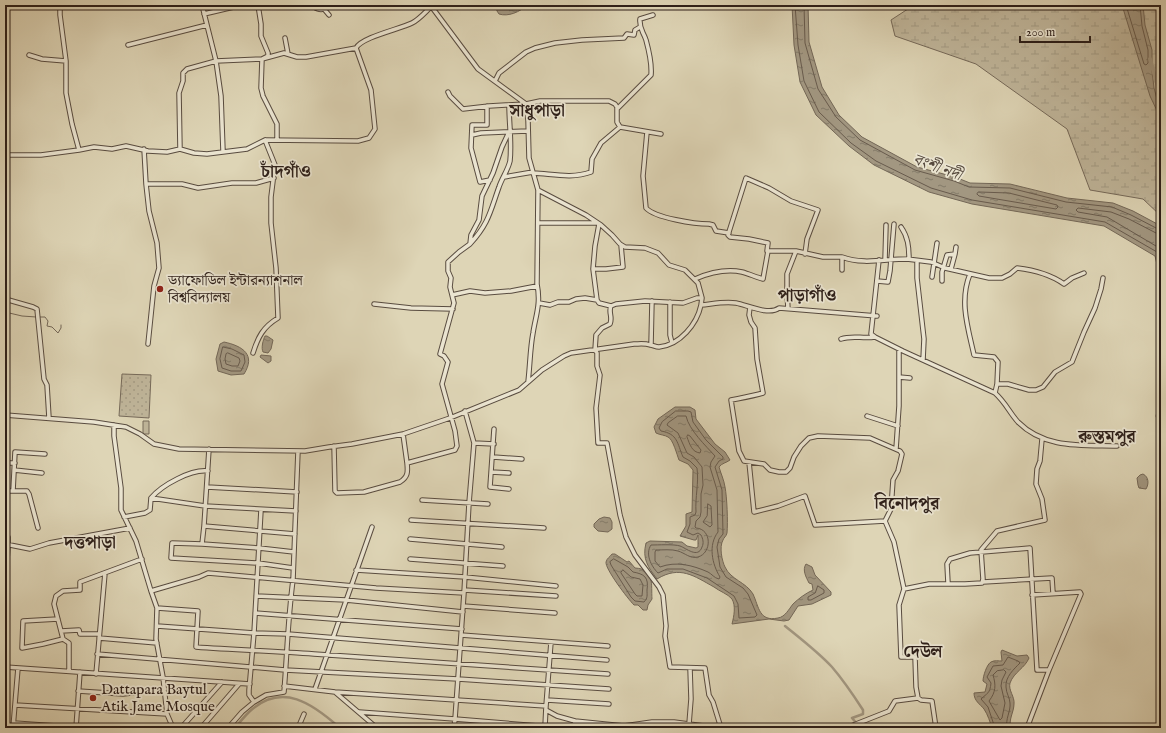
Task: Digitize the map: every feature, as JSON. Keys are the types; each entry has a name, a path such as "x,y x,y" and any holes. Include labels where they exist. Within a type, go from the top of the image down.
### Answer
{"street":[{"path":"60,5 61,26 66,61 66,93 79,150"},
{"path":"202,5 216,61 221,96 224,151"},
{"path":"204,14 238,6 258,5 261,36 268,53 268,56 262,59"},
{"path":"265,5 266,7 298,5"},
{"path":"313,5 316,8 322,10 324,9 329,15"},
{"path":"180,149 180,90 183,81 183,73 187,69 216,61 262,59 284,53 297,57 306,57 356,48 358,44 369,39 412,23 424,14 432,5 478,69 526,104 529,158 538,190 537,286 539,303 533,334 528,382"},
{"path":"653,15 640,19 640,27 646,40 652,68 651,75 618,108 617,122 620,127 661,134"},
{"path":"128,45 207,26"},
{"path":"495,81 499,73 529,50 559,42 624,38 627,34 634,35 635,30 640,27"},
{"path":"284,38 288,54"},
{"path":"5,155 41,155 94,147 112,149 126,146 148,151 167,152 180,149 194,153 207,154 247,149 265,140 358,141 369,138 375,129 371,90 356,48"},
{"path":"29,55 42,59 66,61"},
{"path":"262,59 261,88 263,96 277,124 276,140"},
{"path":"448,92 462,109 526,104 540,101 604,101 615,104 618,108"},
{"path":"5,94 7,103 5,118"},
{"path":"407,463 454,450 457,444 442,384 448,362 444,356 440,354 454,303 450,287 451,278 448,271 448,262 470,244 484,227 489,216 498,188 509,163 509,105"},
{"path":"487,106 487,125 472,125 472,148 480,182 490,180"},
{"path":"504,177 533,173 555,176 580,175 591,172 592,159 602,143 620,127"},
{"path":"472,135 528,131"},
{"path":"470,244 471,235 479,220 482,196 509,132"},
{"path":"647,132 643,176 646,208 656,214 695,223 713,225 716,231 729,233 730,237 768,243 763,279 742,272 714,273 695,279"},
{"path":"253,353 260,333 278,318 276,260 271,223 271,197 275,165 265,140"},
{"path":"144,149 149,211 158,243 159,268 154,286 148,344"},
{"path":"146,184 182,184 198,188 232,183 256,183 274,178"},
{"path":"729,233 746,178 769,188 791,201 818,210 808,239 805,254"},
{"path":"5,415 49,418 126,427 140,434 154,444 179,449 305,451 403,434 450,418 519,390 542,370 564,356 578,352 596,352 634,344 660,347 672,343 686,332 695,322 702,298 698,283 685,270 669,265 658,253 644,248 625,247 598,223 586,215 538,190"},
{"path":"5,213 7,250"},
{"path":"538,223 598,223"},
{"path":"597,300 593,269 598,223"},
{"path":"877,281 888,282 894,224"},
{"path":"885,260 886,225"},
{"path":"901,227 907,234 909,260"},
{"path":"932,278 937,243"},
{"path":"593,269 623,267 621,244"},
{"path":"951,269 956,247"},
{"path":"768,251 796,251 805,254 823,257 833,256 861,262 879,260 926,261 951,269 989,278 1002,278 1017,268 1045,274 1064,284 1072,278 1084,273"},
{"path":"788,309 787,274 796,251"},
{"path":"942,281 942,272 947,255 955,254"},
{"path":"842,258 842,270"},
{"path":"874,337 871,334 875,316 874,298 879,260"},
{"path":"917,261 917,278 924,339 923,360"},
{"path":"970,274 964,292 964,306 974,355 994,357 997,359 999,366 995,393"},
{"path":"997,384 1008,384 1029,390 1036,390 1043,387 1055,372 1072,362 1095,308 1102,289 1103,278"},
{"path":"452,295 470,291 485,293 511,291 537,286"},
{"path":"539,303 550,305 558,302 569,302 576,299 585,298 597,300 599,303 611,306 640,301 682,303 702,298"},
{"path":"5,299 33,306 37,309 44,379 47,385 49,418"},
{"path":"650,345 652,301"},
{"path":"670,302 670,335 672,343"},
{"path":"701,305 735,302 750,308 763,310 777,310 779,308 875,316"},
{"path":"374,304 411,308 453,309"},
{"path":"546,710 557,716 575,721 624,726 652,722 674,722 720,728 713,702 709,695 705,668 670,667 665,636 666,626 663,596 659,588 635,555 626,537 620,515 607,443 598,443 596,408 600,375 597,366 596,335 612,320 609,309 611,306"},
{"path":"750,308 749,315 755,328 757,359 763,393 730,400 739,451 744,461 764,464 770,470 786,472 790,468 794,457 801,446 809,438 818,436 870,438 896,449 902,454 898,471 893,480 891,510 885,521"},
{"path":"841,339 848,337 874,337 995,393 1003,400 1018,422 1042,439 1065,445 1117,446"},
{"path":"896,449 898,426 899,349"},
{"path":"899,377 910,378"},
{"path":"454,728 474,443 465,412"},
{"path":"867,416 898,426"},
{"path":"114,425 114,436 122,488 121,510 142,559 157,608 156,639 165,689 167,714 173,728"},
{"path":"494,428 490,487 509,489"},
{"path":"334,446 335,491 337,493 364,492 400,482 404,479 408,473 403,434"},
{"path":"983,582 981,550 997,531 1045,520 1042,499 1036,484 1042,439"},
{"path":"474,443 494,444"},
{"path":"202,544 209,449"},
{"path":"228,728 242,712 254,702 266,695 284,692 294,568 298,451"},
{"path":"13,491 15,452 44,454"},
{"path":"493,457 522,459"},
{"path":"749,462 754,512 778,506 805,496 815,525 885,521"},
{"path":"5,463 15,463"},
{"path":"14,470 42,473"},
{"path":"124,517 145,513 150,510 151,498 160,489 171,482 200,470 208,471"},
{"path":"491,472 509,473"},
{"path":"207,487 296,492"},
{"path":"5,491 27,491 38,528"},
{"path":"151,498 205,506 296,511"},
{"path":"422,500 488,504"},
{"path":"254,702 249,695 261,510"},
{"path":"411,520 544,528"},
{"path":"885,521 894,542 904,589 899,605 901,658 915,657 918,698"},
{"path":"204,526 295,534"},
{"path":"315,689 326,654 372,527"},
{"path":"7,544 30,548 130,528"},
{"path":"5,535 8,537 5,590"},
{"path":"410,539 502,547"},
{"path":"294,552 259,548 172,543 171,558 258,563 294,568"},
{"path":"948,583 947,564 950,559 970,553 1030,548 1037,670 1050,670"},
{"path":"70,671 69,643 63,638 54,604 54,600 58,593 63,591 80,590 80,582 142,559"},
{"path":"410,559 504,566"},
{"path":"356,570 465,577 556,586"},
{"path":"96,674 106,573"},
{"path":"151,591 208,573 351,585 556,596"},
{"path":"904,589 929,584 965,584 1052,578 1053,593"},
{"path":"1027,728 1081,594 1080,592 1032,595"},
{"path":"256,596 346,600 463,612"},
{"path":"463,606 555,613"},
{"path":"157,608 198,611 196,647 326,654 608,674"},
{"path":"255,613 462,629"},
{"path":"58,620 23,621 22,648 63,638"},
{"path":"157,626 288,634 607,660"},
{"path":"61,631 79,630 80,634 157,643"},
{"path":"461,635 608,646"},
{"path":"545,727 551,642"},
{"path":"97,654 251,668 609,689"},
{"path":"5,667 250,684"},
{"path":"14,728 18,668"},
{"path":"689,724 691,699 690,668"},
{"path":"76,728 80,672"},
{"path":"181,728 222,682"},
{"path":"201,728 239,684"},
{"path":"284,686 335,692 546,706"},
{"path":"78,691 123,694 165,689"},
{"path":"335,692 377,728"},
{"path":"846,728 889,711 895,701 918,698 921,700 932,701 936,728"},
{"path":"547,700 609,704"},
{"path":"15,705 167,714"},
{"path":"359,712 563,728"},
{"path":"299,727 304,714"},
{"path":"574,728 575,721"},
{"path":"14,723 85,728"}],"green space":[{"path":"914,5 1161,5 1161,216 1143,199 1090,190 1067,129 976,64 895,36 891,20"},
{"path":"122,374 151,375 149,418 119,416"},
{"path":"143,421 149,421 149,434 143,434"}],"water":[{"path":"496,5 527,5 517,12 502,15 497,11"},
{"path":"792,5 808,5 809,42 822,87 839,115 862,137 917,167 955,177 970,183 1010,184 1067,198 1113,203 1133,211 1161,226 1161,281 1155,256 1104,226 972,204 929,192 874,165 849,146 816,115 800,82 794,45"},
{"path":"1122,5 1143,5 1145,25 1152,50 1154,88 1158,103 1161,107 1161,132 1160,117 1150,96"},
{"path":"267,336 273,340 271,349 268,353 263,352 262,348 264,338"},
{"path":"224,342 237,346 246,352 249,362 244,374 231,375 218,371 216,359 220,344"},
{"path":"261,355 271,356 271,361 268,363 260,357"},
{"path":"1161,395 1161,433 1156,416"},
{"path":"675,407 690,407 695,410 696,419 715,444 725,452 730,460 719,467 725,484 727,510 727,533 722,543 722,558 731,575 747,587 753,594 763,616 772,619 780,617 785,614 797,600 813,590 812,584 809,583 805,574 804,569 806,564 812,567 815,575 831,592 831,595 812,604 798,606 789,620 784,621 769,619 732,624 734,605 732,599 726,594 700,579 680,572 665,575 657,579 651,571 645,558 646,543 650,541 682,542 687,546 698,547 698,535 696,540 680,536 686,526 686,514 692,512 693,470 688,464 679,460 670,438 656,433 654,427 658,419"},
{"path":"1143,474 1148,481 1146,489 1139,488 1138,485 1137,478"},
{"path":"604,517 610,518 612,522 612,529 608,532 598,531 594,527 594,524 599,519"},
{"path":"612,554 615,554 627,562 629,561 635,568 646,571 649,575 651,579 652,599 647,610 643,610 638,605 634,605 622,591 609,571 606,562"},
{"path":"1002,650 1017,656 1027,655 1029,658 1010,683 1014,701 1010,722 1011,728 992,728 987,714 976,700 974,693 985,692 987,684 983,681 988,665 991,662 1002,661"}],"waterway":[{"path":"1150,59 1161,97"},
{"path":"5,312 22,316 36,317"},
{"path":"39,317 45,317 48,321 47,326 52,327 58,333 61,325"},
{"path":"785,626 827,661 849,688 863,710 863,714 852,718 858,725 858,728"},
{"path":"235,728 249,712 261,703 273,698 285,697 297,699 308,704 340,728"}],"place":[{"name":"ড্যাফোডিল ইন্টারন্যাশনাল বিশ্ববিদ্যালয়","path":"160,289"},
{"name":"Dattapara Baytul Atik Jame Mosque","path":"93,698"}],"district":[{"name":"সাধুপাড়া","path":"537,111"},
{"name":"চাঁদগাঁও","path":"286,172"},
{"name":"পাড়াগাঁও","path":"807,296"},
{"name":"রুস্তমপুর","path":"1107,437"},
{"name":"বিনোদপুর","path":"907,504"},
{"name":"দত্তপাড়া","path":"90,543"},
{"name":"দেউল","path":"923,652"}],"water label":[{"name":"বংশী নদী","path":"937,168"}]}
